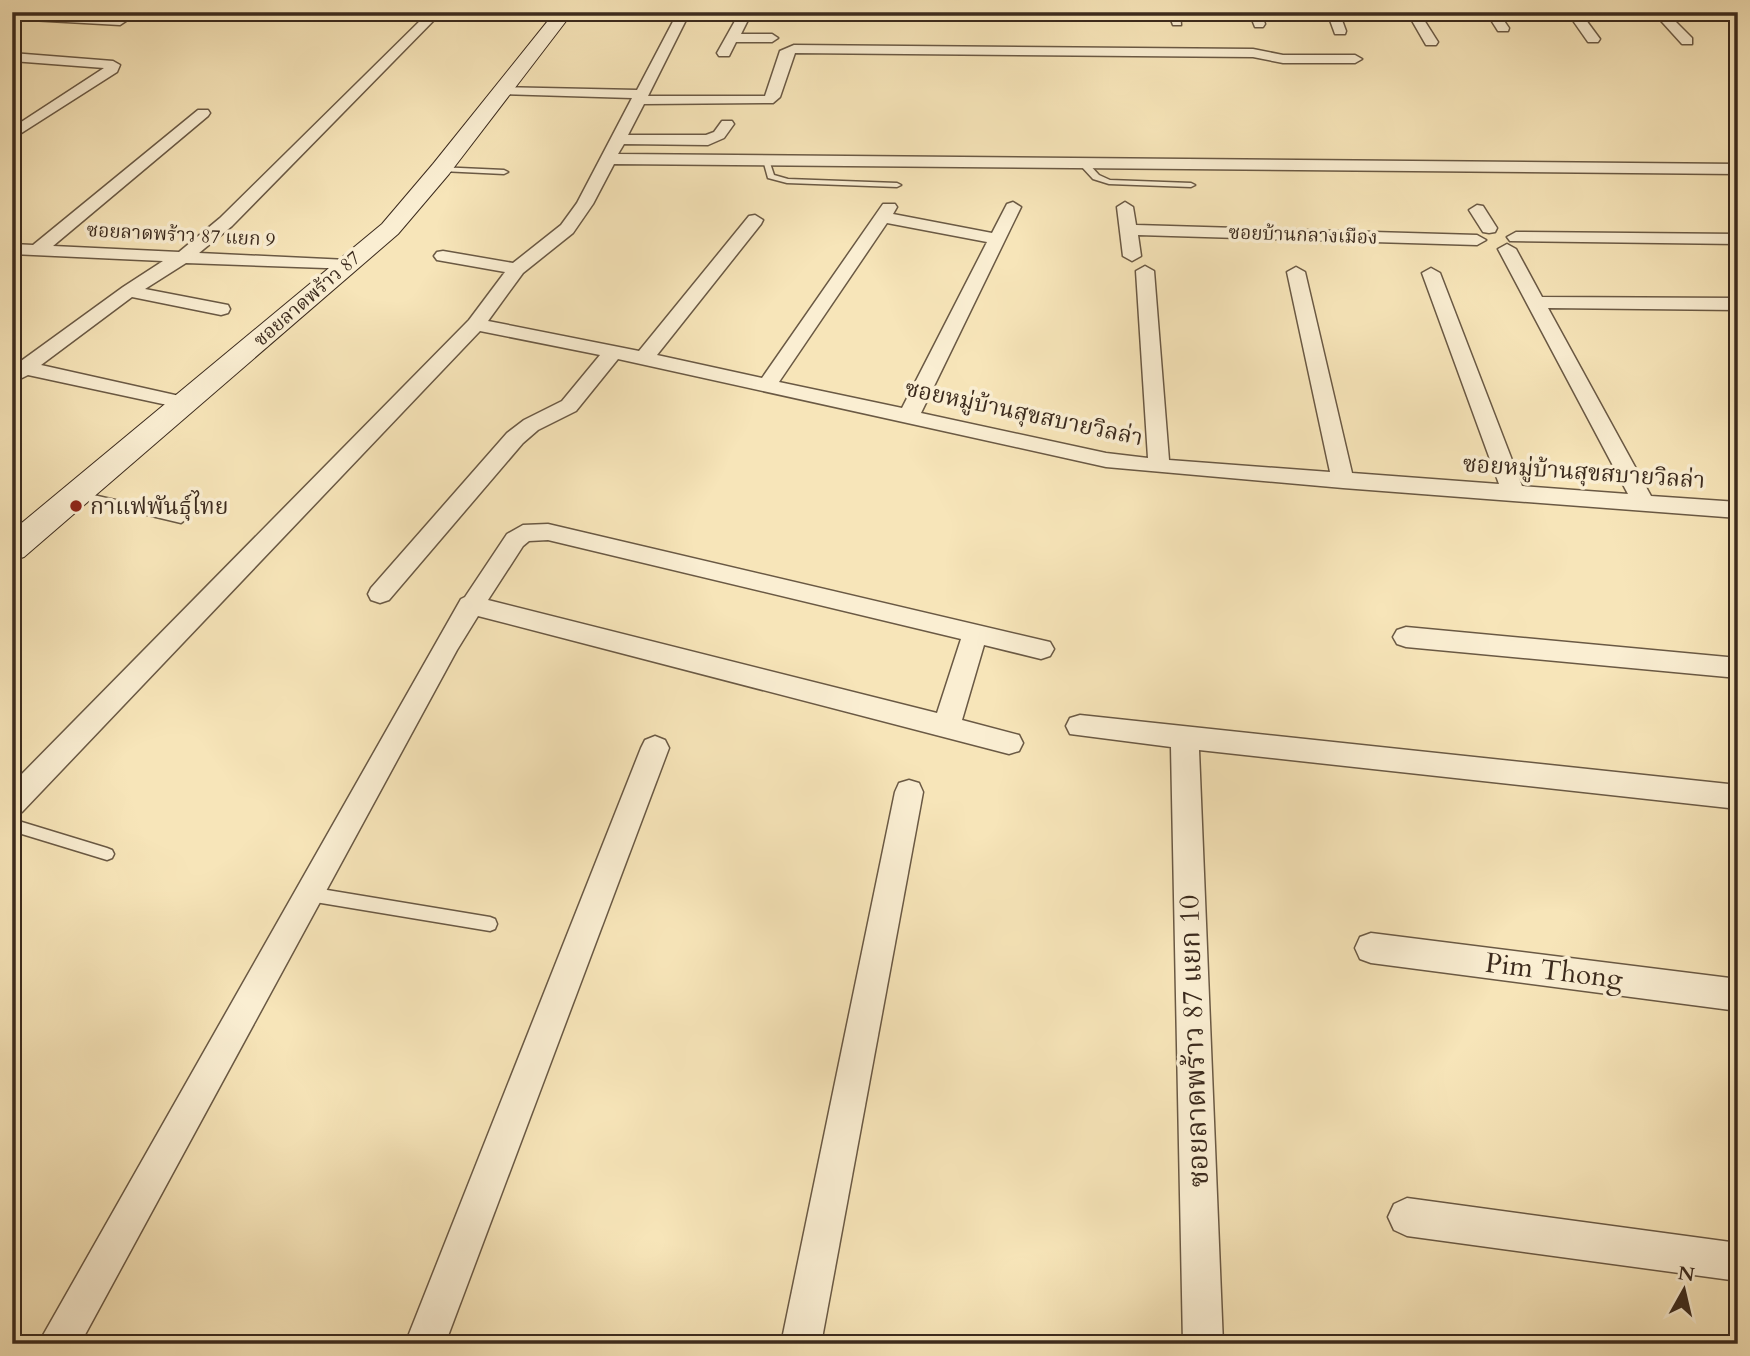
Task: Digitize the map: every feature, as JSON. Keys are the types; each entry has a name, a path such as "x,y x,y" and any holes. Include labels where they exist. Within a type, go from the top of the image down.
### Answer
{"street":[{"path":"17,370 184,256 226,222 436,12"},
{"name":"ซอยลาดพร้าว 87","path":"12,550 390,229 441,169 564,12"},
{"path":"12,803 476,324 517,269 567,229 585,204 684,12"},
{"path":"724,54 746,12"},
{"path":"1333,12 1340,31"},
{"path":"1413,12 1431,42"},
{"path":"1492,12 1503,28"},
{"path":"1573,12 1594,39"},
{"path":"1659,12 1687,41"},
{"path":"13,13 120,21"},
{"path":"732,38 772,38"},
{"path":"502,90 768,100 773,97 787,51 794,49 1253,53 1283,59 1355,59"},
{"path":"12,57 113,65 112,69 12,135"},
{"path":"39,249 203,113"},
{"path":"620,139 708,140 719,135 727,124"},
{"path":"608,159 1738,169"},
{"path":"909,416 1013,207"},
{"path":"1125,207 1128,230 1139,263 1159,466"},
{"path":"1477,210 1483,234"},
{"path":"766,386 886,212 997,239"},
{"path":"644,358 755,220"},
{"name":"ซอยบ้านกลางเมือง","path":"1128,230 1483,234 1490,247 1512,243 1738,239"},
{"path":"1512,243 1536,302 1644,503"},
{"name":"ซอยลาดพร้าว 87 แยก 9","path":"12,249 348,265"},
{"path":"443,256 517,269"},
{"path":"1296,272 1343,481"},
{"path":"1431,273 1514,494"},
{"path":"130,291 221,309"},
{"path":"1536,302 1738,304"},
{"name":"ซอยหมู่บ้านสุขสบายวิลล่า","path":"476,324 644,358 1076,455 1159,466 1738,510"},
{"path":"380,594 515,438 531,425 569,406 613,352"},
{"path":"17,370 186,403"},
{"path":"58,1344 470,605 515,540 523,533 535,531 1041,649"},
{"path":"470,605 1009,743"},
{"path":"946,727 975,634"},
{"path":"1406,637 1738,668"},
{"path":"1080,726 1738,797"},
{"name":"ซอยลาดพร้าว 87 แยก 10","path":"1185,738 1203,1344"},
{"path":"425,1344 655,748"},
{"path":"801,1344 909,792"},
{"name":"Pim Thong","path":"1371,948 1738,995"},
{"path":"1407,1217 1738,1262"}],"lane":[{"path":"766,162 771,176 787,181 897,186"},
{"path":"1084,164 1096,177 1109,182 1191,186"},
{"path":"441,169 504,172"},
{"path":"76,495 181,519"},
{"path":"12,824 107,854"},
{"path":"309,894 490,924"}],"place":[{"name":"กาแฟพันธ์ุไทย","path":"76,506"}]}
